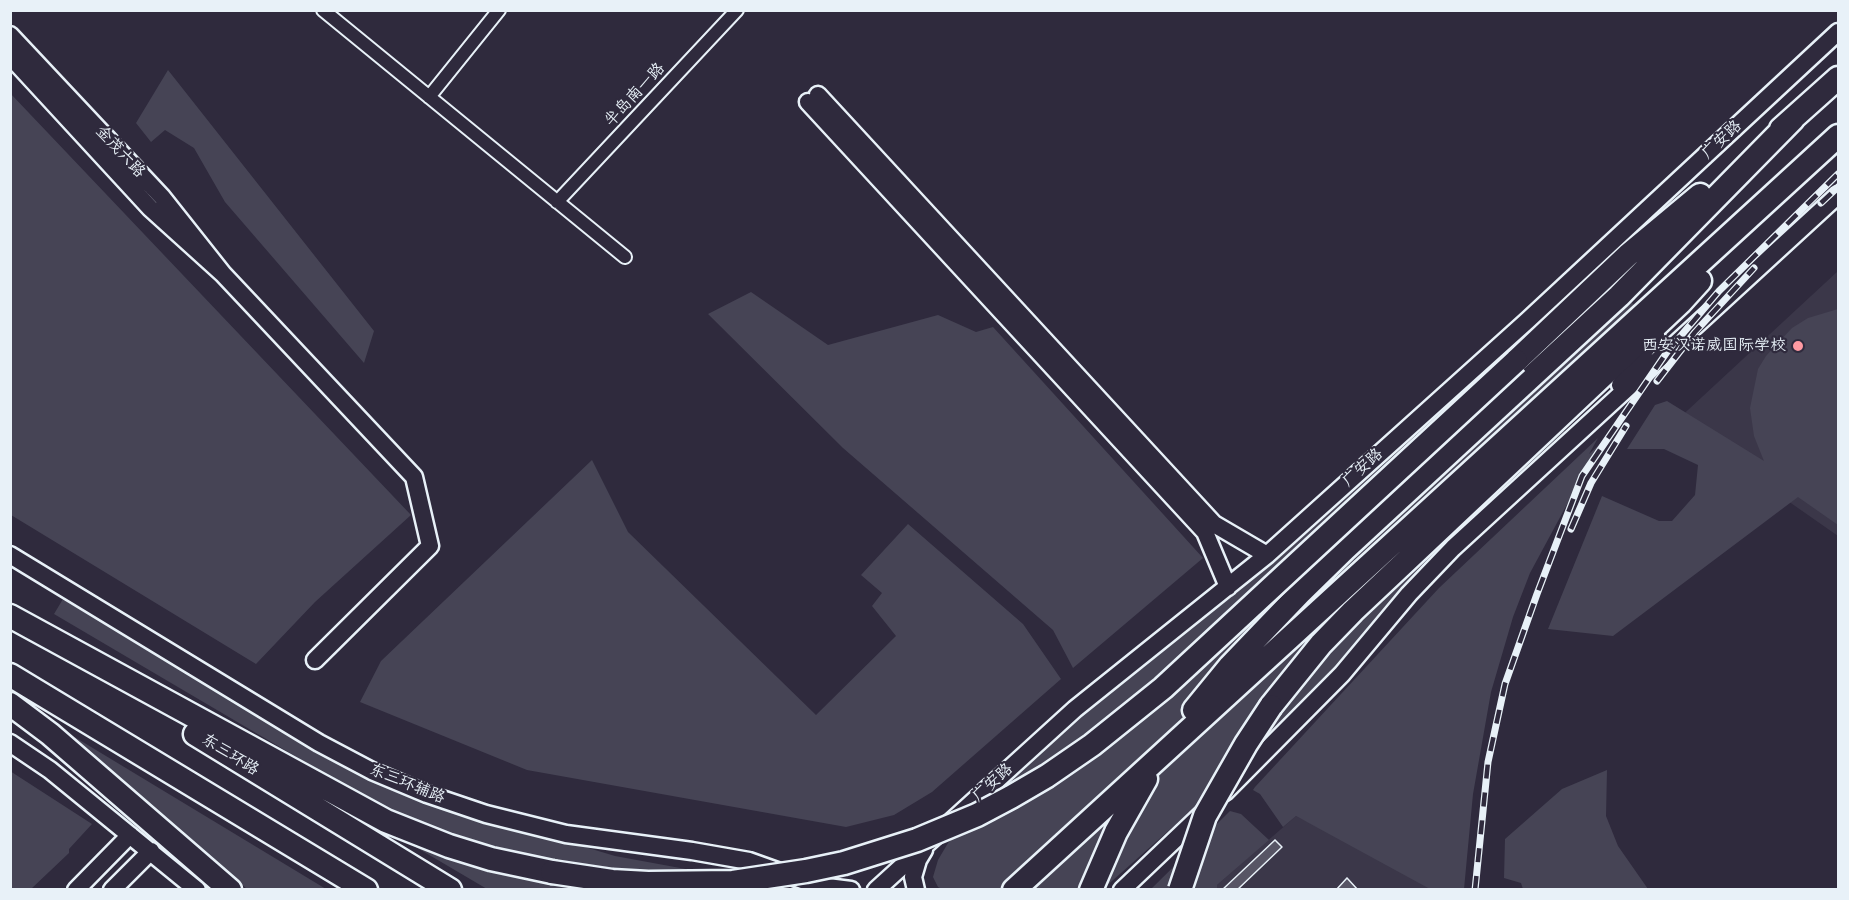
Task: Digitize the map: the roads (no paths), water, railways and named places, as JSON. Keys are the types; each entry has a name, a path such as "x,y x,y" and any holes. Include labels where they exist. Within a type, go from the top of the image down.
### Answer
{"highway":[{"path":"10,617 386,821 417,835 480,856 552,872 648,883 733,882 844,863 917,840 977,815 1011,797 1092,746 1164,688 1628,255 1793,119 1839,78"},
{"path":"1090,890 1116,832 1152,768 1178,730 1230,666 1346,549 1619,296 1793,119"},
{"path":"1180,890 1205,816 1226,777 1265,715 1321,644 1543,420 1839,136"},
{"path":"1014,890 1543,420 1680,303 1801,171"},
{"name":"东三环路","path":"10,617 450,890"},
{"path":"10,675 366,890"},
{"path":"10,704 77,757 230,890"}],"main road":[{"name":"广安路","path":"876,890 1075,709 1267,555 1527,321 1839,33"},
{"name":"金茂六路","path":"10,35 162,197 223,274"},
{"name":"金茂六路","path":"10,57 150,208 223,274 414,477 430,546 315,660"},
{"path":"1228,587 1204,532 813,98 1214,524 1267,555"},
{"path":"1122,890 1284,735 1342,674 1409,594 1453,548 1839,195"},
{"path":"1598,415 1680,303"},
{"name":"东三环辅路","path":"10,555 319,742 372,771 427,794 486,814 566,834 749,861 819,886 851,890"},
{"path":"10,743 50,770 197,890"},
{"path":"76,890 130,835"},
{"path":"916,890 913,877 918,860 929,841"},
{"path":"112,890 151,851"}],"street":[{"path":"323,10 625,257"},
{"path":"429,97 499,10"},
{"name":"半岛南一路","path":"557,202 737,10"}],"railway":[{"path":"1475,890 1488,762 1505,684 1582,476 1667,352 1719,291 1838,174"},
{"path":"1821,203 1838,187"},
{"path":"1657,381 1695,332 1754,268"},
{"path":"1571,529 1591,483 1626,426"}],"place":[{"name":"西安汉诺威国际学校","path":"1798,346"}]}
